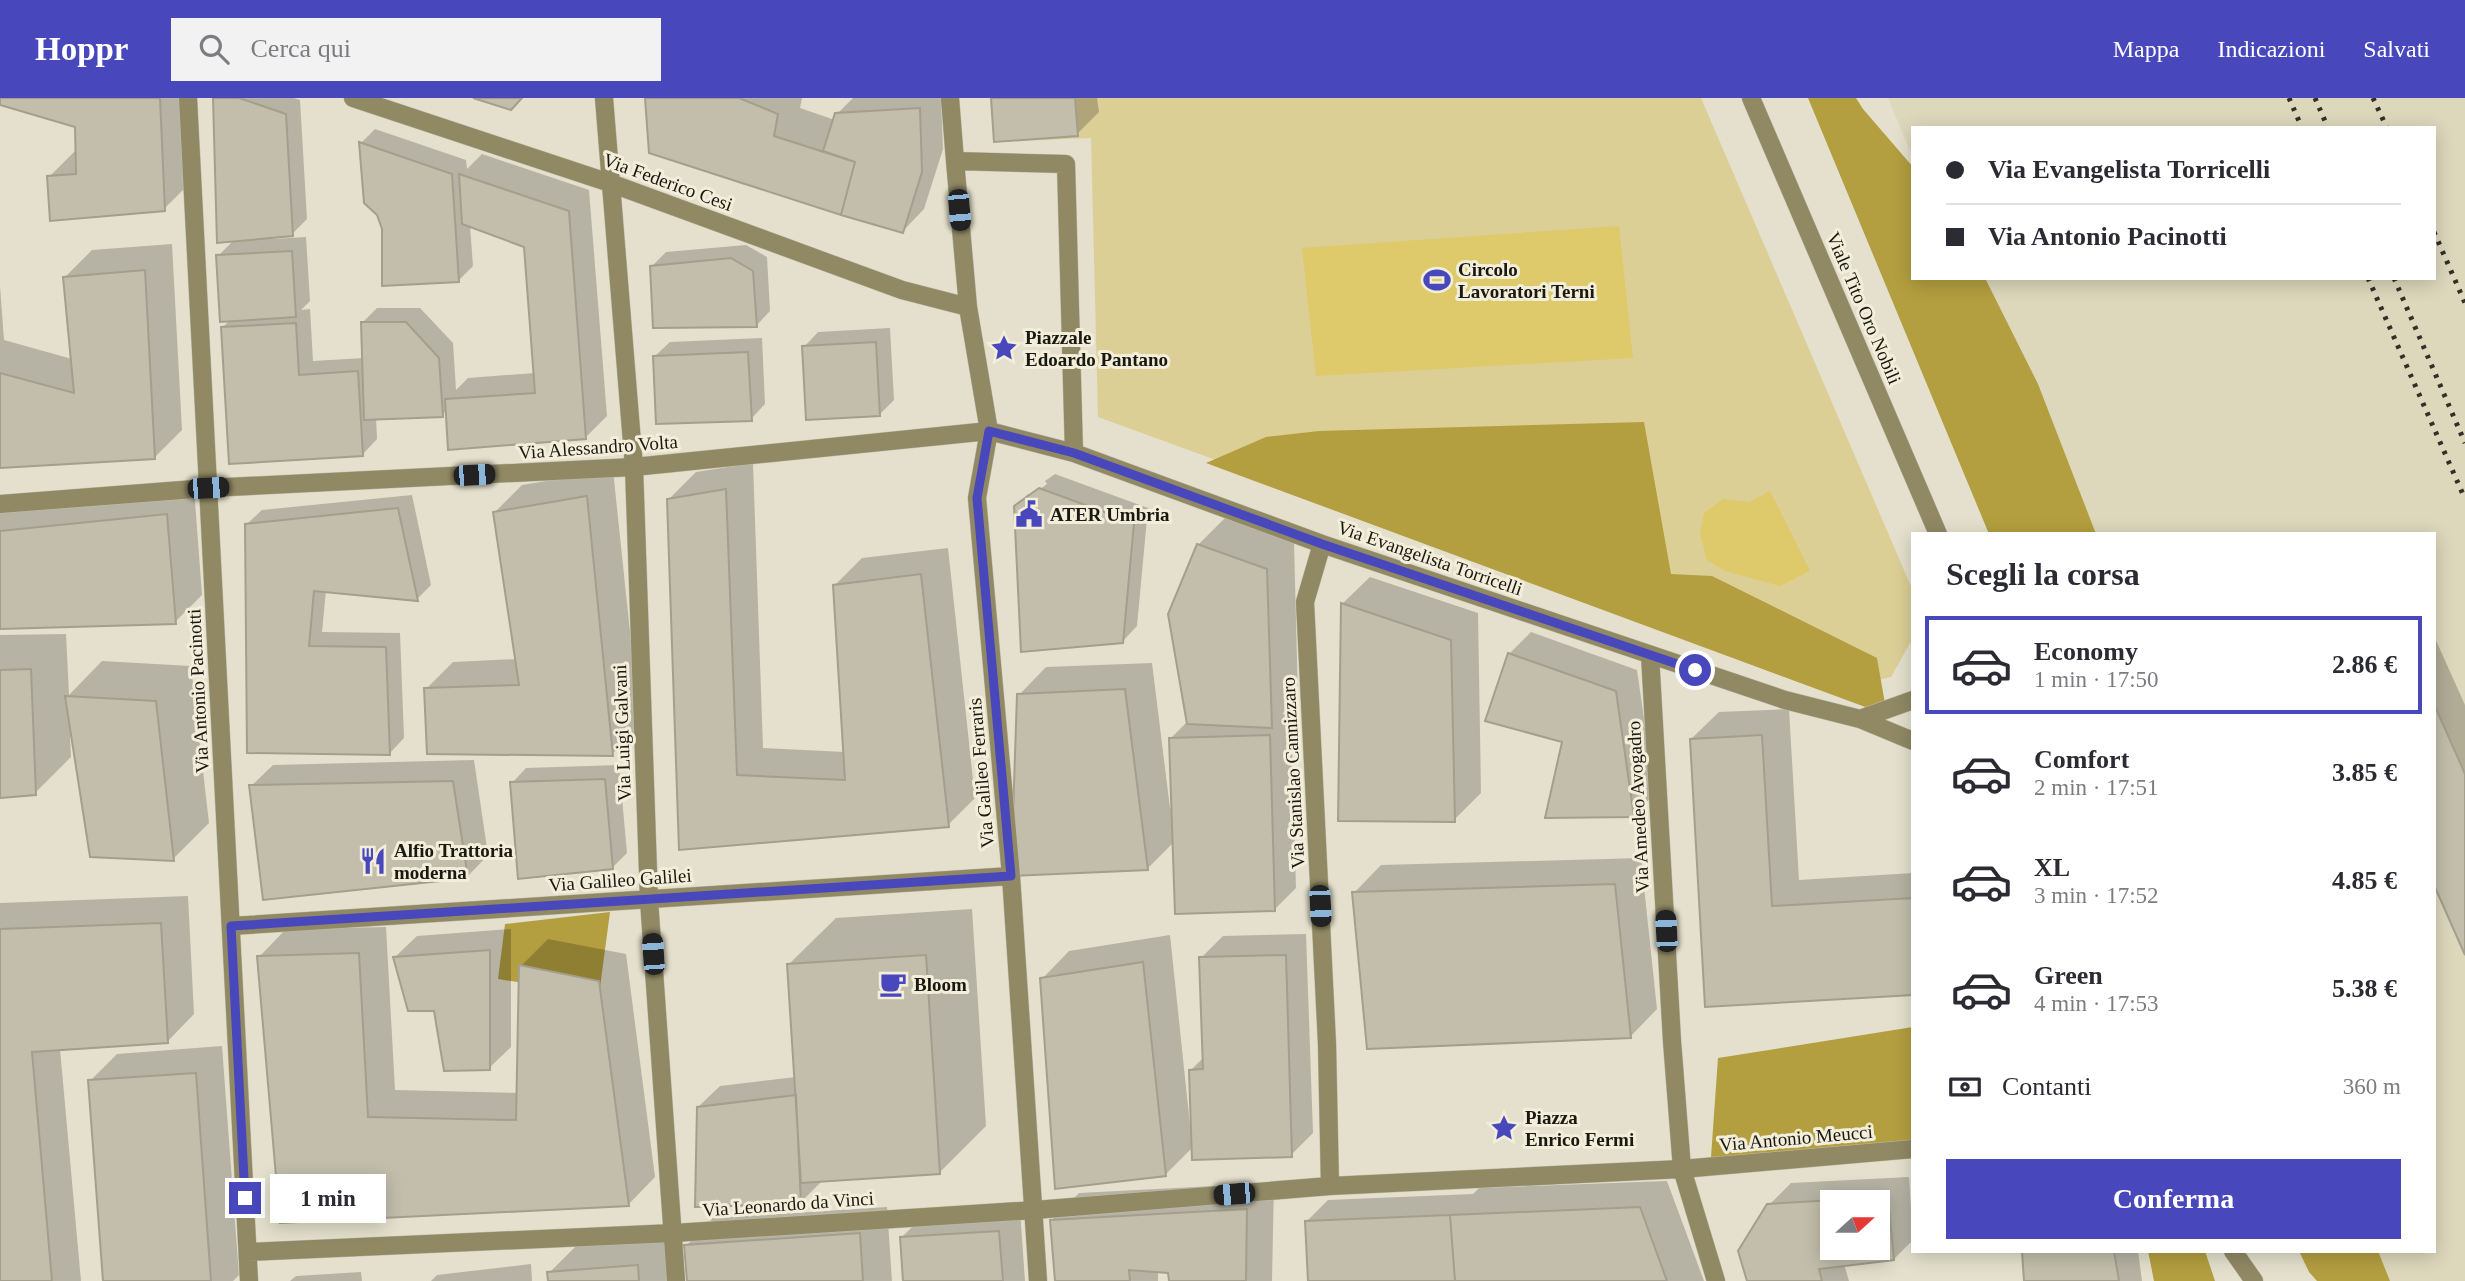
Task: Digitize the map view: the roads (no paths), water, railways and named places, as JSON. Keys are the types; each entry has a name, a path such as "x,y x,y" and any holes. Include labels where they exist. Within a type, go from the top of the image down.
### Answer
{"street":[{"name":"Via Antonio Pacinotti","path":"188,98 249,1281"},
{"name":"Via Federico Cesi","path":"353,98 610,183 902,290 968,307"},
{"name":"Via Luigi Galvani","path":"604,98 634,467 649,900 676,1281"},
{"path":"950,98 968,307 989,431"},
{"name":"Viale Tito Oro Nobili","path":"1751,98 1937,532"},
{"path":"955,161 1066,164 1074,453"},
{"name":"Via Alessandro Volta","path":"0,504 208,488 634,467 989,431"},
{"name":"Via Evangelista Torricelli","path":"989,431 1074,453 1322,544 1785,700 1860,719 1911,740"},
{"name":"Via Galileo Ferraris","path":"989,431 977,498 1011,876 1038,1281"},
{"name":"Via Stanislao Cannizzaro","path":"1322,544 1305,602 1327,1044 1330,1186"},
{"name":"Via Amedeo Avogadro","path":"1650,655 1682,1169"},
{"path":"1860,719 1911,701"},
{"name":"Via Galileo Galilei","path":"231,926 1011,876"},
{"name":"Via Antonio Meucci","path":"1682,1169 1911,1150"},
{"path":"1330,1186 1682,1169 1716,1281"},
{"name":"Via Leonardo da Vinci","path":"248,1252 674,1233 1035,1210 1330,1186"},
{"path":"2234,1253 2243,1281"},
{"path":"2234,1253 2253,1281"}],"railway":[{"path":"2289,98 2301,126"},
{"path":"2315,98 2327,126"},
{"path":"2373,98 2386,126"},
{"path":"2436,237 2465,303"},
{"path":"2369,280 2465,499"},
{"path":"2395,280 2465,443"}],"place":[{"name":"Circolo Lavoratori Terni","path":"1437,280"},
{"name":"Piazzale Edoardo Pantano","path":"1004,348"},
{"name":"ATER Umbria","path":"1029,514"},
{"name":"Alfio Trattoria moderna","path":"373,861"},
{"name":"Bloom","path":"893,984"},
{"name":"Piazza Enrico Fermi","path":"1504,1128"}]}
